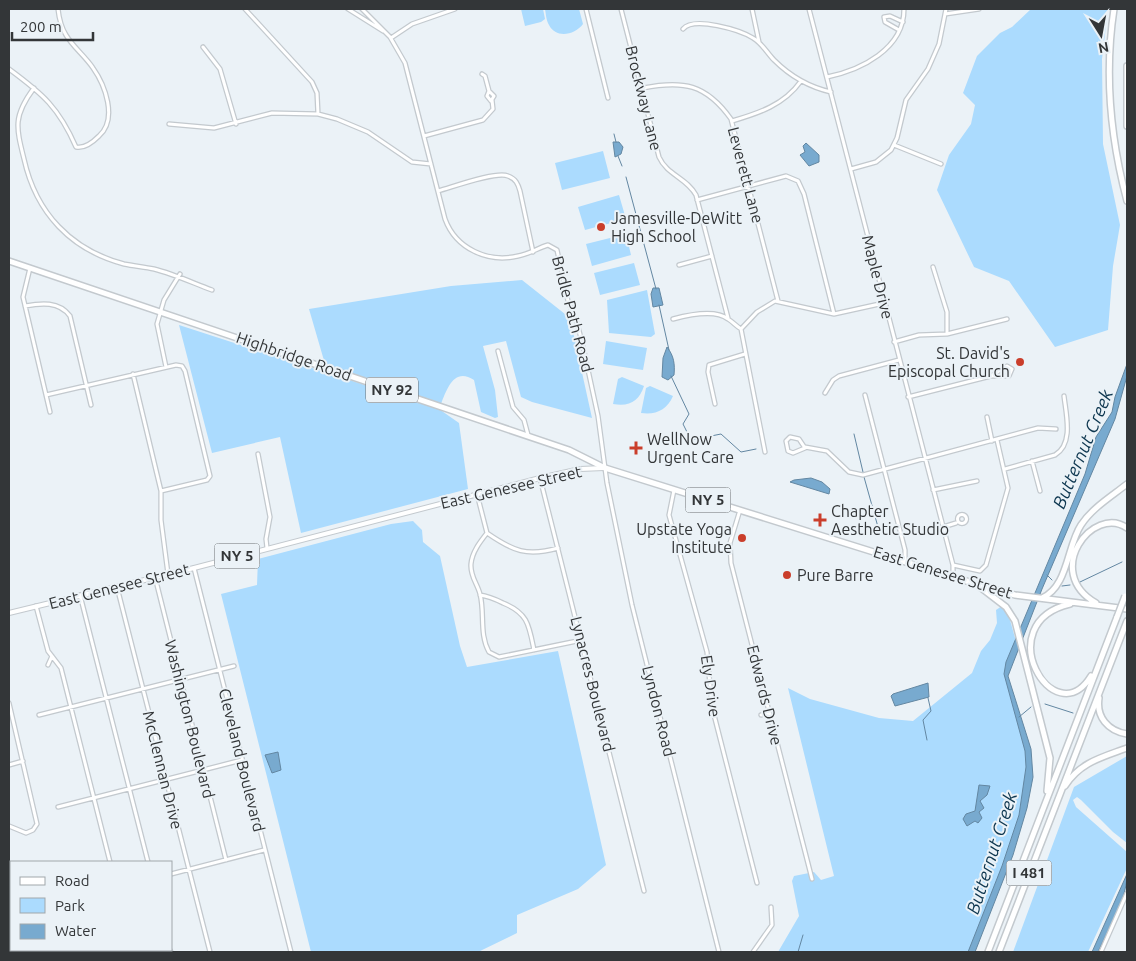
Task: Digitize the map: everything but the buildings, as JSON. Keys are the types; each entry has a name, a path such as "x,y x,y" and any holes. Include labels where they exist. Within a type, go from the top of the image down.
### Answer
{"highway":[{"path":"1114,9 1108,67 1109,108 1115,154 1127,201"},
{"path":"1127,66 1127,126"},
{"name":"Highbridge Road","path":"9,261 569,450 605,468"},
{"name":"East Genesee Street","path":"605,468 1015,595 1127,608"},
{"path":"1041,599 1051,593 1059,580 1084,521 1127,484"},
{"path":"1098,605 1084,595 1075,585 1072,574 1074,554 1084,538 1098,527 1111,523 1127,528"},
{"path":"976,584 1006,607 1015,621 1050,758 1050,777 1044,804"},
{"name":"I 481","path":"988,952 1126,593"},
{"path":"1076,603 1054,609 1039,624 1031,644 1034,668 1041,680 1049,688 1068,692 1083,686 1098,665"},
{"name":"I 481","path":"999,952 1127,621"},
{"path":"1104,681 1098,705 1101,717 1107,726 1115,731 1127,734"},
{"path":"1060,795 1071,777 1081,767 1127,748"}],"main road":[{"name":"East Genesee Street","path":"9,613 194,568 540,478 580,469 605,468"}],"street":[{"path":"9,69 34,88 65,122 76,147 91,143 102,133 107,122 109,109 101,82 93,68 66,36 61,25 58,9"},
{"path":"245,9 312,82 317,93 318,114"},
{"name":"Bridle Path Road","path":"348,9 384,32"},
{"name":"Bridle Path Road","path":"362,9 391,38 408,72 448,228 456,239 486,256 501,259 533,252 548,245 555,247 558,253 568,301 582,342 598,416 605,468"},
{"path":"391,38 412,24 447,10 455,9"},
{"path":"586,9 608,98"},
{"name":"Brockway Lane","path":"621,9 662,163 672,175 688,184 697,200 728,318"},
{"path":"752,9 759,43"},
{"name":"Maple Drive","path":"810,9 908,397 953,566 952,575"},
{"path":"827,77 853,70 872,61 899,30 903,22 904,9"},
{"path":"851,169 883,159 894,145 906,100 934,56 943,32 946,9"},
{"path":"945,14 979,9"},
{"path":"899,30 884,22 884,17 890,16 903,22"},
{"path":"683,29 694,23 708,24 739,32 759,43 775,60 801,81 831,92"},
{"path":"203,47 220,69 236,124"},
{"path":"424,136 483,120 492,109 492,100 487,96 489,91 485,76 482,74"},
{"path":"732,121 756,114 778,103 793,92 801,81"},
{"name":"Leverett Lane","path":"643,88 671,83 696,88 718,103 732,121 778,301"},
{"path":"34,88 21,107 17,125 29,179 44,209 65,233 88,251 123,264 155,269 179,276 212,290"},
{"path":"169,124 214,128 236,124 272,113 318,114 337,119 366,131 412,162 431,164"},
{"path":"894,145 941,164"},
{"path":"438,191 495,176 510,176 516,182 520,191 533,252"},
{"path":"697,200 786,176 798,181 804,194 834,314"},
{"path":"679,265 712,256"},
{"path":"933,267 947,312 947,334"},
{"path":"30,268 23,293 50,412"},
{"path":"166,367 158,331 164,300 179,276"},
{"path":"741,329 767,304 778,301 834,314 884,303"},
{"path":"25,306 45,304 58,307 68,313 72,321 91,405"},
{"path":"673,319 697,314 728,318 741,329 765,452"},
{"path":"894,342 919,335 947,334 1007,319"},
{"path":"498,351 513,407 524,420 528,436"},
{"path":"715,404 709,365 745,354"},
{"path":"825,393 833,380 839,376 899,360"},
{"path":"46,394 132,374 166,367 182,366 185,371 210,476 207,480 161,491"},
{"path":"908,397 991,376 1009,376 1012,368 1003,366 991,376"},
{"path":"132,374 161,491 161,520 168,574"},
{"path":"865,395 905,550 905,561"},
{"path":"1005,469 1060,452 1067,442 1064,396"},
{"path":"953,566 978,571 985,568 1008,494 1005,469 987,417"},
{"path":"805,447 796,452 790,452 787,449 786,441 790,437 796,437 805,447 830,453 852,474 863,474 1038,428 1056,429"},
{"path":"258,454 270,517 266,530 267,548"},
{"path":"1032,461 1040,491"},
{"name":"Lyndon Road","path":"605,468 632,605 719,952"},
{"name":"Lynacres Boulevard","path":"540,478 644,891"},
{"path":"933,490 977,481"},
{"name":"Ely Drive","path":"674,490 669,515 707,652 712,707 758,883"},
{"path":"477,494 487,533 502,543 527,553 558,548"},
{"name":"Edwards Drive","path":"740,510 730,544 729,556 812,879"},
{"path":"942,527 956,522"},
{"path":"487,533 473,553 470,565 472,578 480,595 484,640 492,655 499,657 582,640"},
{"name":"Cleveland Boulevard","path":"194,568 291,952"},
{"name":"Washington Boulevard","path":"155,577 226,860"},
{"name":"McClennan Drive","path":"117,587 210,952"},
{"path":"80,595 148,861"},
{"path":"480,595 515,608 521,613 528,624 534,650"},
{"path":"36,606 46,644 60,668 110,861"},
{"path":"48,665 52,656"},
{"path":"39,715 234,666"},
{"path":"9,703 36,826 33,830 26,833 9,826"},
{"path":"761,716 769,714"},
{"path":"58,807 242,760"},
{"path":"9,765 23,761"},
{"path":"172,874 264,850"},
{"path":"1101,952 1126,900 1127,893"},
{"path":"753,952 772,925 771,907"}],"green space":[{"path":"521,9 543,9 545,19 541,22 525,26"},
{"path":"545,9 579,9 583,24 571,33 561,34 552,29 548,23"},
{"path":"1031,9 1108,9 1102,59 1103,144 1120,225 1113,266 1108,330 1055,347 1009,281 974,267 937,190 949,155 971,124 975,105 963,93 977,56 1000,33 1012,27"},
{"path":"603,151 610,178 562,190 555,163"},
{"path":"619,195 626,219 585,230 578,207"},
{"path":"626,234 631,255 592,266 586,244"},
{"path":"634,263 640,285 600,295 594,273"},
{"path":"522,280 570,318 592,418 532,402 521,397 506,341 483,346 495,390 498,417 495,418 481,412 474,380 467,377 461,376 452,382 441,404 325,364 309,309 451,286"},
{"path":"647,290 655,334 651,337 609,333 607,300"},
{"path":"179,325 439,409 459,423 468,489 301,533 280,437 212,453"},
{"path":"606,341 647,348 643,370 603,364"},
{"path":"622,377 644,386 639,396 633,402 624,405 613,404 618,379"},
{"path":"650,386 673,396 668,405 660,411 641,413 646,388"},
{"path":"413,521 422,530 423,542 440,556 460,646 467,667 558,651 606,865 578,889 517,915 517,933 478,952 311,952 221,594 257,585 258,559 391,524"},
{"path":"1002,606 1010,620 1017,645 1007,678 1029,759 1024,807 973,952 778,952 799,916 792,881 794,876 814,872 821,880 834,876 788,688 810,699 879,718 913,721 972,673 981,651 990,640 997,623 996,610"},
{"path":"1127,756 1127,843 1113,832 1081,800 1077,797 1073,800 1076,807 1127,852 1127,868 1088,952 1013,952 1074,787"}],"water":[{"path":"613,142 619,142 623,147 621,154 615,157"},
{"path":"806,143 819,155 819,162 809,166 800,155 805,152 803,146"},
{"path":"653,288 659,288 663,305 653,307 651,294"},
{"path":"667,347 673,357 674,367 674,375 668,380 662,377 663,358"},
{"path":"1127,364 1127,376 1115,419 1042,589 1008,676 1031,749 1033,777 1027,808 1013,855 975,952 968,952 1002,866 1019,815 1026,767 1025,751 1004,674 1006,662 1085,474 1096,437 1112,412 1115,397"},
{"path":"811,478 822,482 830,489 829,494 790,482"},
{"path":"928,683 929,697 895,706 891,696 893,694"},
{"path":"278,752 281,770 272,773 265,755"},
{"path":"979,785 990,786 987,795 980,801 984,808 979,812 982,818 978,823 975,821 967,826 963,819 966,814 975,811"},
{"path":"1127,874 1124,894 1116,914 1098,952 1092,952"}],"waterway":[{"path":"614,134 616,142"},
{"path":"618,156 622,166"},
{"path":"626,177 656,289"},
{"path":"659,305 669,350"},
{"path":"671,376 689,414 683,424 691,440 721,434 741,452 756,449"},
{"path":"854,434 863,472"},
{"path":"864,477 878,527"},
{"path":"1080,582 1122,562"},
{"path":"1047,575 1052,580"},
{"path":"1062,586 1070,585"},
{"path":"927,740 923,720 931,711 928,698"},
{"path":"1045,704 1073,713"},
{"path":"1019,717 1031,707"},
{"path":"798,952 803,935"}],"place":[{"name":"Jamesville-DeWitt High School","path":"601,227"},
{"name":"St. David's Episcopal Church","path":"1020,362"},
{"name":"WellNow Urgent Care","path":"636,448"},
{"name":"Chapter Aesthetic Studio","path":"820,520"},
{"name":"Upstate Yoga Institute","path":"742,538"},
{"name":"Pure Barre","path":"787,575"}],"water label":[{"name":"Butternut Creek","path":"1083,449"},
{"name":"Butternut Creek","path":"992,853"}]}
